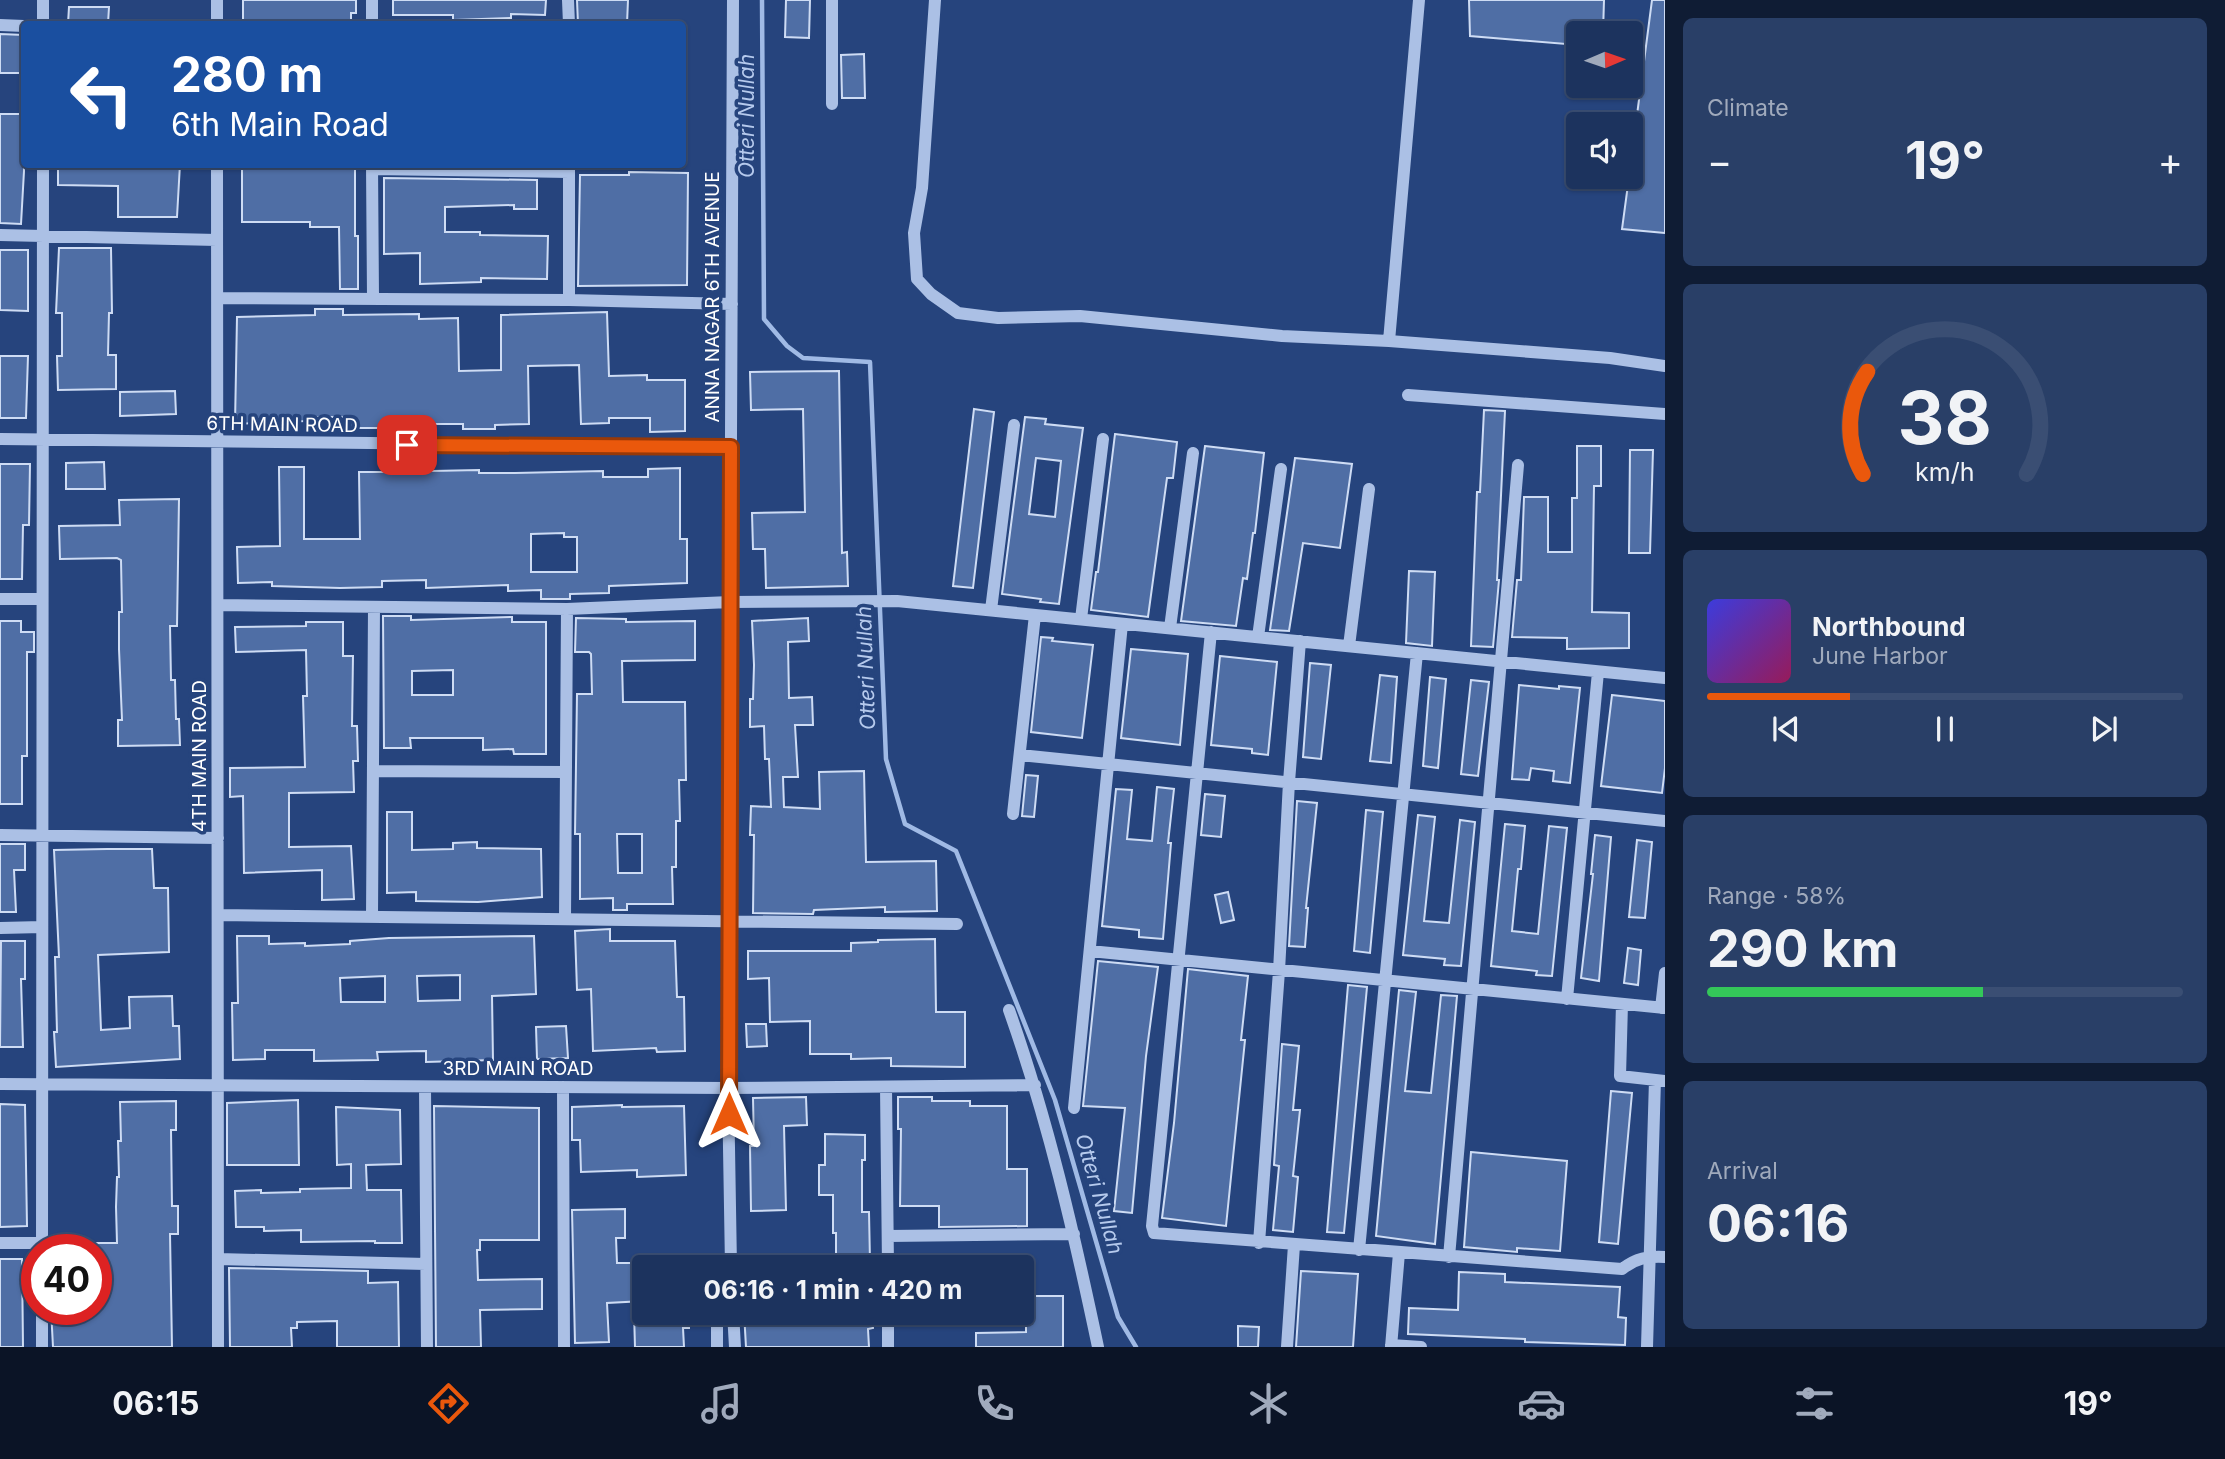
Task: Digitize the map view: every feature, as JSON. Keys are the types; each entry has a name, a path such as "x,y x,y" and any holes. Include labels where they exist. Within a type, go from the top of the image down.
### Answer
{"street":[{"path":"43,0 43,21"},
{"path":"217,0 217,21"},
{"path":"372,0 372,21"},
{"path":"568,0 569,21"},
{"name":"ANNA NAGAR 6TH AVENUE","path":"731,1255 729,921 733,0"},
{"path":"832,0 832,104"},
{"path":"935,0 922,188 914,233 917,279 931,294 958,313 998,317 1080,316 1282,336 1389,341 1610,358 1665,366"},
{"path":"1389,341 1419,0"},
{"path":"0,26 21,26"},
{"path":"42,1234 43,168"},
{"name":"4TH MAIN ROAD","path":"217,168 218,1347"},
{"path":"372,168 373,298"},
{"path":"569,168 569,300"},
{"path":"0,235 217,240"},
{"path":"218,298 732,304"},
{"path":"1408,395 1665,414"},
{"path":"990,610 1014,425"},
{"name":"6TH MAIN ROAD","path":"0,439 731,447"},
{"path":"1081,619 1103,439"},
{"path":"1170,628 1193,453"},
{"path":"1449,1257 1518,465"},
{"path":"1258,637 1280,468"},
{"path":"1349,646 1369,489"},
{"path":"0,599 43,599"},
{"path":"218,605 567,609 730,602 897,601 1665,678"},
{"path":"372,917 374,607"},
{"path":"565,919 567,609"},
{"path":"1013,814 1035,615"},
{"path":"1074,1108 1122,624"},
{"path":"1210,632 1152,1226 1154,1233 1622,1269 1636,1260 1650,1256 1665,1257"},
{"path":"1259,1243 1300,641"},
{"path":"1359,1250 1418,653"},
{"path":"1567,999 1598,672"},
{"path":"1020,754 1665,821"},
{"path":"373,771 566,772"},
{"path":"0,835 218,838"},
{"path":"218,915 957,924"},
{"path":"0,928 42,928"},
{"path":"1090,951 1663,1008 1665,973"},
{"path":"1622,1004 1620,1076 1660,1081 1647,1347"},
{"path":"1009,1010 1035,1085 1074,1234 1098,1347"},
{"name":"3RD MAIN ROAD","path":"0,1084 729,1088 1035,1085"},
{"path":"425,1087 427,1347"},
{"path":"563,1087 564,1347"},
{"path":"886,1087 888,1255"},
{"path":"888,1236 1074,1234"},
{"path":"0,1243 21,1244"},
{"path":"1287,1347 1294,1245"},
{"path":"1399,1253 1391,1346 1421,1347"},
{"path":"218,1259 426,1264"},
{"path":"42,1325 42,1347"},
{"path":"717,1325 717,1347"},
{"path":"734,1325 735,1347"},
{"path":"888,1325 888,1347"}],"building":[{"path":"243,0 356,0 356,13 351,13 351,21 243,21"},
{"path":"393,0 546,0 545,15 511,14 511,18 453,20 453,15 393,15"},
{"path":"577,0 628,0 627,21 578,21"},
{"path":"786,0 810,0 809,38 785,37"},
{"path":"1469,0 1604,0 1603,21 1566,21 1566,44 1470,36"},
{"path":"1652,0 1665,0 1665,233 1622,229 1627,189 1643,189 1643,112 1637,112 1639,98 1643,98 1643,69"},
{"path":"69,7 109,7 108,21 68,21"},
{"path":"0,34 21,35 21,73 0,73"},
{"path":"864,54 865,98 842,98 841,55"},
{"path":"0,114 21,114 21,168 24,168 24,171 21,224 0,223"},
{"path":"58,168 180,168 177,217 118,217 118,186 58,185"},
{"path":"242,168 355,168 358,289 340,289 339,227 310,227 310,222 242,222"},
{"path":"629,172 688,173 687,285 578,286 580,175 629,175"},
{"path":"384,178 537,180 537,209 514,209 514,205 445,207 445,232 548,236 547,279 481,278 481,282 420,284 420,253 384,254"},
{"path":"59,248 111,248 112,313 109,313 108,355 116,355 116,389 58,390 57,356 62,356 62,313 56,313"},
{"path":"0,250 28,250 28,311 0,310"},
{"path":"315,309 343,309 343,315 419,314 419,319 458,318 459,371 501,370 501,315 607,312 609,376 647,375 647,380 685,380 685,431 650,432 650,418 609,418 609,423 581,424 579,365 528,366 529,424 495,425 495,429 463,429 463,424 380,424 380,428 345,428 345,417 305,417 305,421 235,424 237,317 315,315"},
{"path":"0,356 28,356 26,418 0,418"},
{"path":"839,371 842,553 847,552 848,586 766,588 765,549 753,549 752,513 805,512 803,409 751,410 750,372"},
{"path":"175,391 176,414 120,416 120,392"},
{"path":"974,409 994,412 973,588 953,586"},
{"path":"1484,410 1505,411 1499,580 1493,647 1471,646 1477,492 1480,492"},
{"path":"1025,417 1046,419 1045,424 1083,428 1059,604 1002,594","holes":["1036,458 1061,461 1055,517 1029,514"]},
{"path":"1115,434 1177,442 1173,478 1167,478 1148,617 1091,610"},
{"path":"1205,446 1264,453 1255,533 1247,579 1243,578 1236,626 1181,621"},
{"path":"1577,446 1601,446 1601,486 1594,486 1592,612 1629,613 1629,648 1567,649 1567,638 1512,637 1517,580 1521,580 1524,497 1548,497 1548,552 1572,552 1572,498 1577,498"},
{"path":"1630,450 1653,450 1650,553 1629,553"},
{"path":"1295,458 1352,464 1340,548 1303,543 1289,631 1270,630"},
{"path":"104,462 105,489 66,489 66,463"},
{"path":"432,462 432,471 603,471 603,477 648,477 648,469 680,468 680,539 687,539 687,583 609,586 609,593 570,594 570,599 541,599 541,590 508,591 508,585 426,588 426,580 382,581 382,587 340,588 272,586 272,582 238,583 237,547 280,546 279,467 304,467 304,539 360,539 359,472 409,472 409,463","holes":["564,533 564,537 577,537 577,572 531,572 531,534"]},
{"path":"0,464 30,464 29,525 23,525 22,579 0,579"},
{"path":"179,499 177,626 170,626 171,680 175,680 180,745 118,746 118,720 122,720 119,649 119,612 122,612 121,560 60,559 59,526 120,525 119,500"},
{"path":"1409,571 1435,572 1432,646 1406,643"},
{"path":"383,616 411,616 411,620 512,617 512,622 546,622 546,754 514,754 513,749 483,750 483,738 410,738 411,748 384,748","holes":["453,670 453,695 412,695 412,671"]},
{"path":"576,618 626,619 626,622 695,621 695,660 622,661 623,702 685,702 686,780 679,780 680,821 676,821 676,867 672,867 673,904 627,904 627,910 613,910 613,898 580,899 580,834 575,834 577,694 592,694 591,654 575,652","holes":["617,834 642,834 642,873 618,873"]},
{"path":"808,618 809,641 788,642 789,698 812,697 813,725 795,725 798,777 783,777 784,807 820,809 819,772 864,771 866,862 936,861 937,911 885,912 885,907 814,910 813,914 753,913 754,835 750,835 751,806 771,807 769,759 765,759 764,726 750,727 754,665 752,621"},
{"path":"0,621 21,621 21,632 34,632 34,652 27,652 27,756 22,756 22,804 0,804"},
{"path":"306,622 343,622 343,656 353,656 352,726 357,726 358,761 353,761 354,792 289,793 289,847 351,846 354,899 322,900 322,870 244,873 243,796 230,797 230,768 305,767 303,696 307,696 306,650 236,652 235,627 306,626"},
{"path":"1041,637 1053,638 1052,641 1093,645 1082,738 1031,732"},
{"path":"1131,649 1188,654 1180,745 1121,738"},
{"path":"1220,656 1277,662 1268,755 1252,753 1252,749 1211,745"},
{"path":"1310,663 1331,665 1321,759 1303,757"},
{"path":"1380,675 1397,677 1391,763 1370,761"},
{"path":"1430,677 1446,679 1438,768 1423,766"},
{"path":"1471,680 1489,682 1478,776 1461,774"},
{"path":"1519,685 1580,688 1570,783 1553,781 1554,771 1531,768 1529,780 1512,779"},
{"path":"1612,695 1665,701 1665,768 1662,793 1601,786"},
{"path":"1026,775 1038,776 1034,817 1022,816"},
{"path":"1157,787 1174,789 1163,939 1139,937 1139,930 1102,926 1116,789 1132,790 1127,839 1152,841"},
{"path":"1205,794 1225,796 1221,837 1201,835"},
{"path":"1297,801 1317,803 1306,908 1305,947 1289,946"},
{"path":"1366,810 1383,812 1370,953 1354,951"},
{"path":"387,812 412,812 412,850 453,849 453,843 477,842 477,848 541,849 542,897 478,902 416,901 416,892 387,893"},
{"path":"1418,815 1435,817 1424,921 1449,923 1460,820 1475,822 1461,966 1444,965 1445,959 1403,955"},
{"path":"1505,824 1525,826 1512,931 1538,934 1549,826 1567,828 1552,976 1536,975 1537,971 1491,966"},
{"path":"1595,835 1611,837 1599,981 1581,978"},
{"path":"1637,840 1652,842 1645,918 1629,917"},
{"path":"0,844 25,844 25,870 14,870 16,912 0,912"},
{"path":"152,849 154,888 168,888 169,952 98,955 101,1030 130,1028 129,997 172,996 173,1026 179,1026 180,1059 56,1067 55,957 59,957 54,850"},
{"path":"1228,892 1234,920 1221,923 1215,895"},
{"path":"610,929 610,941 675,941 677,997 684,997 685,1051 657,1052 656,1048 593,1051 591,989 577,990 575,931"},
{"path":"237,936 269,936 269,944 305,943 305,946 350,944 350,941 389,938 534,936 536,994 492,996 493,1060 426,1062 426,1051 377,1052 378,1060 314,1061 314,1050 265,1050 265,1059 233,1060 232,1003 238,1003","holes":["460,975 460,1000 418,1001 417,976","385,976 385,1002 341,1002 340,978"]},
{"path":"935,939 936,1012 965,1012 965,1067 891,1066 891,1058 851,1059 851,1054 810,1054 810,1021 770,1022 769,978 748,979 748,951 851,951 851,943"},
{"path":"1,941 25,941 25,979 21,979 23,1047 0,1047"},
{"path":"1628,948 1641,950 1638,985 1624,983"},
{"path":"1098,961 1158,967 1146,1056 1132,1213 1114,1211 1125,1108 1083,1106"},
{"path":"1188,969 1248,976 1241,1040 1245,1040 1226,1226 1162,1218"},
{"path":"1348,985 1367,987 1344,1233 1327,1232"},
{"path":"1399,990 1416,992 1405,1091 1431,1093 1441,995 1457,996 1435,1244 1376,1236"},
{"path":"746,1024 766,1024 767,1046 747,1047"},
{"path":"566,1026 568,1058 537,1059 536,1027"},
{"path":"1282,1044 1299,1046 1293,1110 1300,1110 1293,1176 1298,1177 1293,1232 1273,1230 1279,1166 1274,1165"},
{"path":"1611,1091 1632,1093 1618,1244 1599,1242"},
{"path":"806,1097 807,1125 784,1126 786,1210 751,1211 750,1146 754,1146 753,1098"},
{"path":"898,1097 932,1097 932,1101 970,1101 970,1106 1007,1106 1007,1169 1027,1169 1027,1226 939,1227 939,1206 900,1206 901,1129 898,1129"},
{"path":"298,1100 299,1165 227,1165 227,1103"},
{"path":"176,1101 176,1130 171,1130 172,1206 178,1206 178,1234 170,1234 172,1347 53,1347 52,1325 112,1325 112,1243 117,1243 120,1102"},
{"path":"0,1104 25,1105 27,1226 0,1227"},
{"path":"434,1106 539,1108 539,1240 480,1240 480,1250 477,1250 478,1280 542,1279 542,1309 480,1310 481,1347 436,1347"},
{"path":"684,1106 686,1175 637,1177 637,1170 581,1172 580,1140 572,1140 572,1107"},
{"path":"336,1107 400,1110 401,1164 366,1165 367,1190 401,1190 402,1243 301,1242 301,1230 264,1231 264,1227 236,1227 235,1191 300,1192 300,1189 351,1188 351,1164 337,1165"},
{"path":"825,1134 865,1135 862,1212 869,1212 870,1255 836,1255 833,1195 819,1195 819,1165 825,1165"},
{"path":"1471,1152 1567,1161 1560,1251 1517,1248 1517,1252 1464,1247"},
{"path":"625,1209 625,1238 616,1238 617,1263 632,1263 632,1302 607,1303 609,1342 575,1343 572,1210"},
{"path":"0,1259 21,1259 23,1347 0,1347"},
{"path":"229,1268 368,1271 368,1283 398,1282 399,1347 337,1347 337,1321 297,1322 297,1328 291,1328 292,1347 230,1347"},
{"path":"1301,1271 1358,1274 1353,1347 1296,1347"},
{"path":"1459,1272 1505,1274 1505,1282 1620,1287 1618,1317 1626,1318 1625,1345 1408,1334 1409,1308 1458,1310"},
{"path":"1034,1296 1063,1296 1063,1347 976,1347 976,1333 1026,1332 1026,1325 1034,1325"},
{"path":"634,1325 689,1325 689,1328 683,1328 684,1347 635,1347"},
{"path":"745,1325 873,1325 873,1328 868,1329 869,1347 746,1347"},
{"path":"1238,1326 1259,1327 1258,1347 1238,1347"}],"waterway":[{"name":"Otteri Nullah","path":"762,0 764,319 787,346 803,358 870,362 886,759 905,824 956,851 1055,1100 1118,1317 1136,1347"}],"route":[{"path":"407,445 731,447 729,1114"}]}
